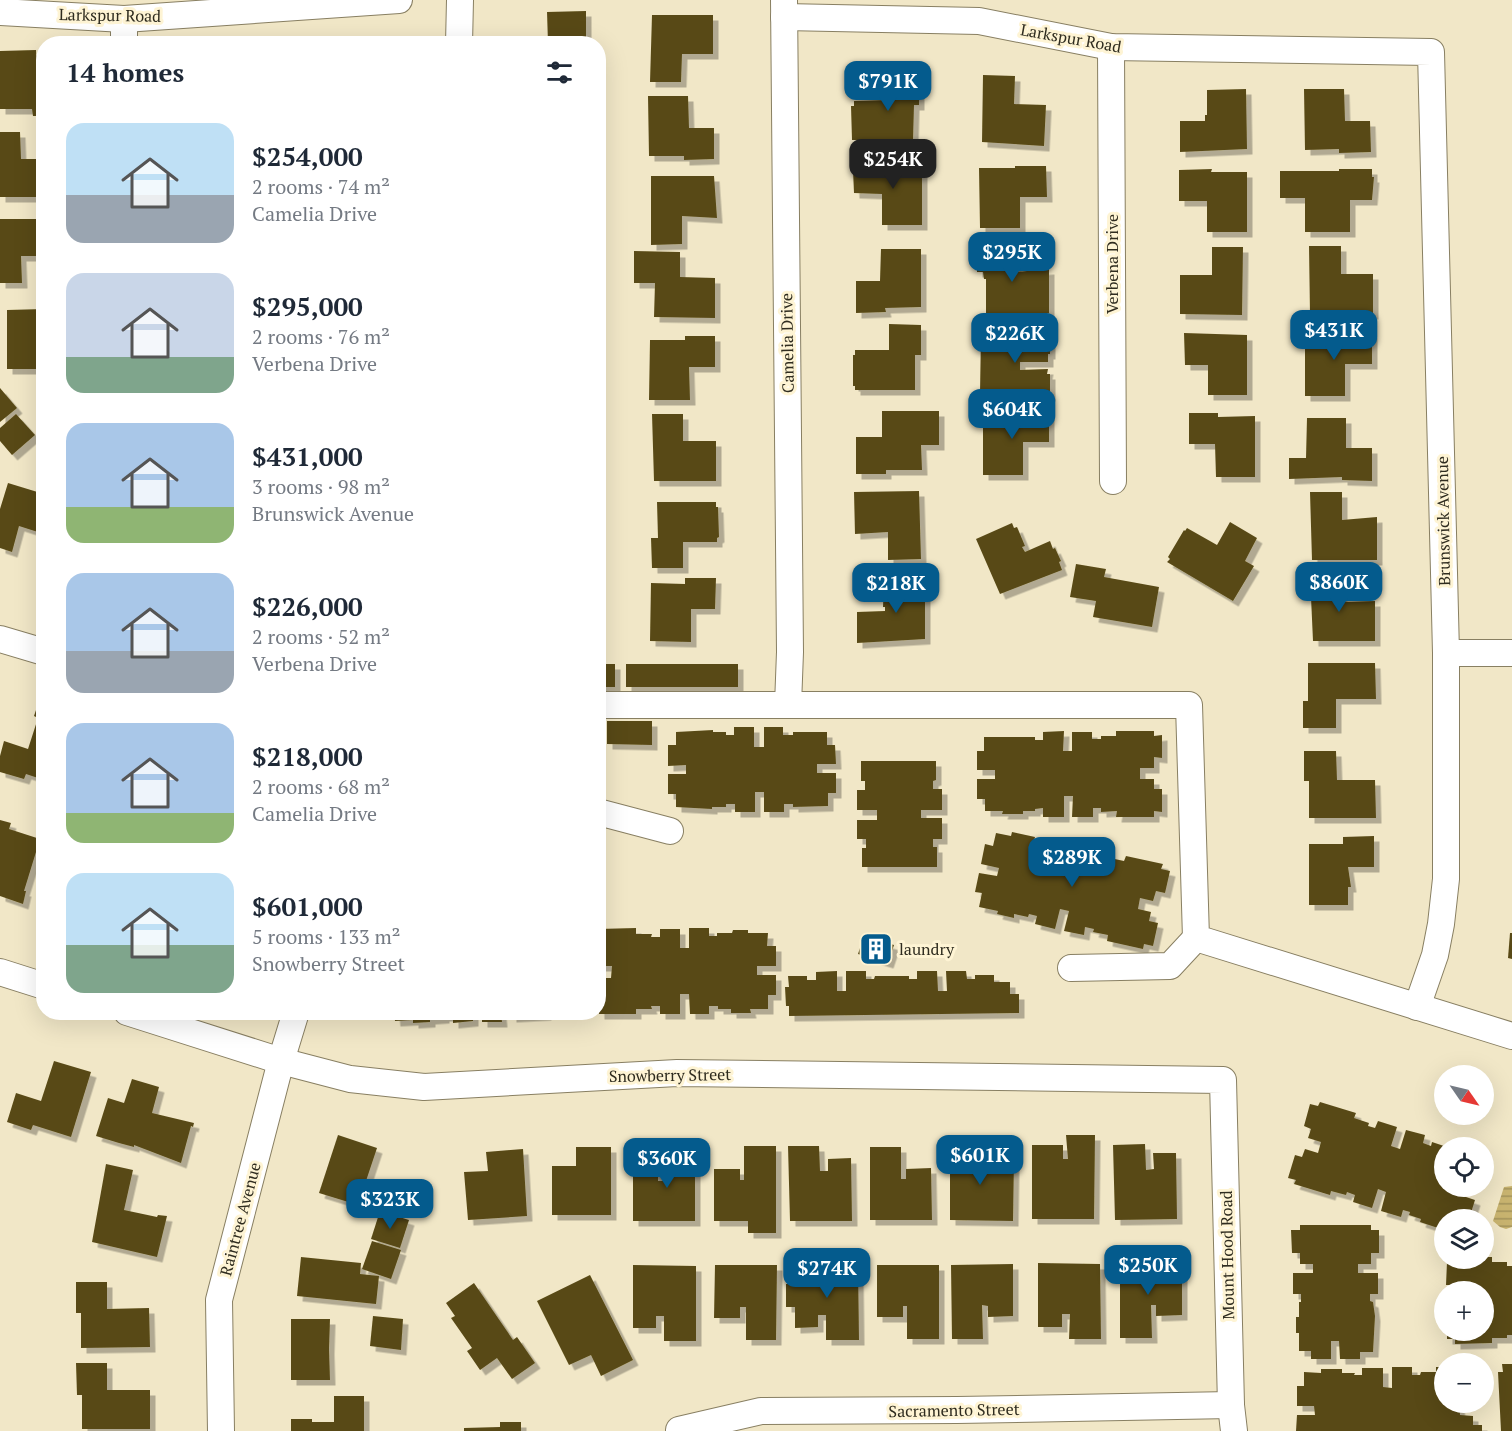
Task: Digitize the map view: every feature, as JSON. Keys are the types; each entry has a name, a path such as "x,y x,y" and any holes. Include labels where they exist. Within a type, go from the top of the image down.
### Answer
{"street":[{"name":"Larkspur Road","path":"0,12 124,31 399,0"},
{"path":"459,36 460,0"},
{"name":"Larkspur Road","path":"784,9 980,21 1111,47 1431,52"},
{"name":"Camelia Drive","path":"784,9 790,652 788,695"},
{"name":"Verbena Drive","path":"1111,47 1113,481"},
{"name":"Brunswick Avenue","path":"1420,997 1435,955 1446,879 1446,653 1431,52"},
{"path":"0,639 36,649"},
{"path":"1446,653 1512,653"},
{"path":"606,705 788,695 1189,705 1196,938 1170,966 1071,968"},
{"path":"606,814 670,831"},
{"path":"1196,938 1420,997 1512,1036"},
{"path":"0,972 36,983"},
{"name":"Snowberry Street","path":"152,1020 281,1061 351,1080 424,1087 677,1072 1223,1080"},
{"name":"Raintree Avenue","path":"221,1431 219,1300 294,1020"},
{"name":"Mount Hood Road","path":"1223,1080 1231,1405 1234,1431"},
{"name":"Sacramento Street","path":"679,1430 761,1411 957,1421 1231,1405"}],"shaded area":[{"path":"1512,1186 1512,1227 1506,1229 1494,1222 1504,1187"}],"building":[{"path":"586,11 586,36 548,36 547,12"},
{"path":"652,15 713,15 713,54 682,54 681,82 650,82"},
{"path":"36,50 36,116 33,116 32,109 0,109 0,51"},
{"path":"887,75 919,75 919,105 914,105 913,140 852,140 851,106 854,106 854,101 887,100"},
{"path":"983,75 1015,76 1014,104 1046,105 1044,146 982,142"},
{"path":"1246,89 1247,149 1180,152 1180,121 1205,121 1207,90"},
{"path":"1304,89 1344,89 1345,121 1370,121 1371,152 1339,153 1339,149 1305,150"},
{"path":"648,96 688,96 689,128 714,128 714,159 684,160 684,156 649,156"},
{"path":"0,132 20,132 21,159 36,159 36,197 0,197"},
{"path":"855,162 922,165 922,225 882,225 882,194 854,193"},
{"path":"1015,166 1046,166 1047,197 1020,197 1020,228 980,228 979,168 1015,168"},
{"path":"1212,169 1211,172 1247,172 1247,232 1207,232 1207,201 1179,201 1179,170"},
{"path":"1339,169 1372,169 1372,177 1374,177 1372,200 1350,200 1350,232 1305,232 1305,198 1280,198 1280,171 1339,171"},
{"path":"651,176 714,176 717,218 682,216 682,244 651,245"},
{"path":"0,219 36,219 36,256 21,256 22,283 0,283"},
{"path":"983,244 1016,244 1016,272 1049,269 1049,313 986,313 986,279 984,279 983,272 977,272 977,259 984,260"},
{"path":"1309,246 1341,246 1341,274 1373,274 1373,314 1310,314"},
{"path":"1212,247 1243,247 1242,315 1180,314 1180,275 1212,275"},
{"path":"881,249 921,249 921,307 885,308 886,312 856,313 856,281 880,281"},
{"path":"634,251 680,252 680,277 715,278 715,318 654,317 655,283 634,283"},
{"path":"36,309 36,369 7,369 7,310"},
{"path":"889,324 921,325 921,355 915,355 915,390 855,390 853,355 855,355 855,350 889,350"},
{"path":"1015,330 1048,331 1050,354 1048,354 1048,362 1020,362 1020,370 1048,369 1050,396 1047,401 1015,400 1015,393 980,393 981,333 1016,333"},
{"path":"1184,333 1247,335 1247,395 1208,395 1208,365 1185,365"},
{"path":"1341,333 1372,333 1372,364 1345,364 1345,396 1305,396 1305,336 1341,335"},
{"path":"685,336 715,336 715,367 689,367 690,400 649,400 650,340 685,340"},
{"path":"0,388 17,408 0,422"},
{"path":"1018,410 1049,410 1049,442 1023,442 1023,475 983,475 983,415 1018,415"},
{"path":"882,411 939,411 939,445 921,445 922,470 886,470 886,474 856,474 856,437 882,437"},
{"path":"1189,413 1218,413 1218,417 1255,416 1255,477 1216,477 1215,444 1189,444"},
{"path":"16,414 35,435 12,455 0,441 0,428"},
{"path":"652,414 683,414 683,441 716,441 716,481 654,481"},
{"path":"1307,418 1346,418 1346,448 1372,448 1372,481 1342,480 1342,477 1289,479 1289,458 1306,458"},
{"path":"8,483 36,492 36,531 19,526 12,552 0,548 0,509"},
{"path":"919,491 921,559 888,560 888,532 855,534 854,492"},
{"path":"1310,492 1342,492 1342,520 1377,517 1377,560 1312,560"},
{"path":"657,502 716,502 719,537 717,542 683,542 683,568 652,568 651,538 658,538"},
{"path":"1230,522 1257,538 1245,561 1254,566 1233,601 1167,562 1187,528 1217,545"},
{"path":"1012,523 1014,528 1017,527 1025,546 1022,547 1025,552 1050,541 1061,561 1059,562 1062,570 1000,594 976,539"},
{"path":"1076,564 1106,569 1104,577 1159,587 1152,627 1093,617 1096,601 1070,597"},
{"path":"1341,574 1342,602 1375,601 1375,641 1313,641 1310,575"},
{"path":"685,578 716,578 715,609 691,609 691,642 650,641 651,583 685,584"},
{"path":"884,580 925,580 925,639 857,643 857,612 885,611 883,607"},
{"path":"1308,663 1375,663 1376,699 1336,699 1336,728 1303,728 1303,701 1308,701"},
{"path":"606,664 615,664 615,687 606,687"},
{"path":"626,664 738,664 738,687 626,687"},
{"path":"607,721 652,721 652,745 607,744"},
{"path":"36,724 36,777 26,774 24,779 0,772 0,756 4,741 28,749"},
{"path":"734,727 754,727 754,747 764,747 764,727 783,727 783,735 793,735 793,732 827,732 827,745 835,745 836,764 817,764 817,773 836,773 836,793 828,793 828,806 793,807 793,804 784,804 784,812 764,812 764,792 755,792 755,812 735,812 735,804 726,804 726,807 712,807 712,809 676,807 676,794 668,794 668,774 686,774 686,765 668,766 668,745 676,745 676,732 713,730 713,732 726,732 726,735 734,735"},
{"path":"1064,731 1063,751 1072,751 1072,732 1092,732 1092,739 1101,739 1101,736 1116,736 1116,731 1154,731 1154,736 1162,735 1162,758 1154,757 1154,768 1140,768 1140,779 1154,779 1154,789 1162,789 1162,812 1154,811 1154,817 1116,817 1117,811 1101,812 1101,808 1093,808 1093,817 1072,817 1073,796 1064,796 1064,817 1043,817 1043,808 1023,811 1023,814 985,811 985,799 977,799 977,779 995,779 995,770 977,770 977,751 984,751 984,737 1035,737 1035,740 1043,740 1043,732"},
{"path":"1304,751 1336,751 1337,780 1375,780 1376,818 1309,818 1309,781 1304,781"},
{"path":"861,761 936,761 936,780 933,781 933,789 942,789 942,810 921,810 921,818 942,818 942,839 933,839 933,847 937,847 937,867 862,867 862,848 866,848 866,839 857,839 857,820 877,820 877,810 857,810 857,790 865,790 865,781 861,781"},
{"path":"0,820 11,823 9,829 36,838 36,852 24,891 26,891 23,904 0,896"},
{"path":"1012,832 1035,837 1034,841 1052,849 1054,841 1074,845 1070,865 1079,867 1083,847 1103,852 1101,859 1109,861 1110,858 1124,861 1126,856 1163,864 1161,869 1170,871 1165,893 1156,891 1153,901 1140,898 1138,909 1151,912 1149,921 1158,923 1153,946 1144,944 1143,949 1107,941 1108,935 1093,932 1094,929 1085,927 1084,935 1064,931 1069,911 1060,909 1055,929 1035,924 1037,916 1014,914 1014,918 997,914 998,911 979,907 982,893 975,892 979,873 997,876 999,868 981,864 985,844 993,846 996,833 1011,836"},
{"path":"1374,836 1374,867 1348,867 1351,887 1348,887 1348,905 1309,905 1309,844 1343,844 1343,837"},
{"path":"636,928 636,934 652,934 651,937 660,937 660,929 680,929 680,948 689,948 689,928 709,928 709,936 717,936 717,933 732,933 733,930 768,933 767,946 776,946 776,966 757,966 757,975 776,975 776,995 768,995 768,1009 750,1009 751,1013 731,1013 731,1009 709,1006 709,1014 690,1014 689,994 680,994 680,1014 660,1014 660,1006 651,1006 652,1009 636,1009 636,1014 606,1014 606,978 611,978 612,966 606,966 606,929"},
{"path":"1510,933 1512,933 1512,959 1508,958"},
{"name":"laundry","path":"864,936 894,945 888,963 858,954"},
{"path":"837,971 837,991 846,991 846,971 866,971 866,979 874,979 875,976 909,976 909,979 917,979 917,971 937,971 938,991 947,991 946,971 966,971 967,979 975,979 975,975 994,975 994,982 1010,982 1010,994 1019,994 1019,1013 789,1016 785,987 789,987 788,976 807,976 807,980 816,980 816,972"},
{"path":"413,1020 430,1020 430,1022 413,1023"},
{"path":"453,1020 473,1020 473,1021 453,1023"},
{"path":"482,1020 502,1020 502,1022 482,1022"},
{"path":"54,1061 91,1072 71,1137 33,1125 31,1130 7,1122 16,1093 41,1101"},
{"path":"132,1079 159,1087 152,1113 194,1123 193,1127 191,1126 181,1163 134,1145 134,1147 96,1136 108,1098 124,1103"},
{"path":"1320,1102 1356,1113 1354,1118 1369,1123 1368,1126 1375,1128 1378,1121 1397,1127 1391,1146 1400,1149 1406,1130 1425,1135 1423,1143 1431,1146 1432,1142 1434,1143 1434,1197 1466,1197 1475,1200 1472,1209 1434,1209 1434,1227 1420,1222 1421,1219 1409,1215 1410,1212 1403,1210 1401,1217 1381,1211 1386,1192 1378,1189 1372,1208 1353,1202 1355,1195 1347,1192 1346,1195 1331,1191 1330,1195 1294,1184 1296,1180 1288,1178 1295,1155 1302,1157 1305,1149 1318,1153 1321,1142 1308,1138 1311,1129 1304,1126 1310,1104 1318,1106"},
{"path":"338,1135 377,1148 358,1205 319,1193"},
{"path":"1066,1135 1095,1135 1094,1219 1032,1219 1032,1145 1063,1145 1063,1159 1068,1159"},
{"path":"1145,1144 1146,1170 1154,1169 1153,1153 1176,1153 1177,1219 1115,1220 1113,1145"},
{"path":"744,1146 776,1146 776,1233 748,1233 748,1221 714,1221 714,1169 740,1169 740,1180 744,1180"},
{"path":"788,1146 819,1146 820,1171 828,1171 828,1159 851,1158 852,1221 790,1221"},
{"path":"950,1146 983,1146 982,1170 990,1170 991,1158 1014,1158 1013,1221 950,1220"},
{"path":"576,1147 611,1147 611,1215 552,1215 552,1166 576,1166"},
{"path":"663,1147 695,1147 695,1221 633,1221 633,1170 658,1170 658,1181 663,1181"},
{"path":"870,1147 901,1147 901,1179 906,1179 906,1169 931,1168 932,1220 870,1220"},
{"path":"523,1149 527,1216 468,1220 464,1172 488,1171 486,1152"},
{"path":"106,1164 133,1170 124,1210 157,1217 158,1215 167,1216 157,1257 92,1242"},
{"path":"380,1211 409,1220 400,1248 371,1239"},
{"path":"1300,1225 1371,1225 1371,1230 1379,1230 1379,1253 1371,1253 1371,1264 1358,1264 1358,1273 1378,1273 1378,1294 1370,1294 1375,1316 1373,1352 1360,1352 1360,1359 1340,1359 1339,1341 1331,1341 1331,1359 1311,1359 1311,1351 1299,1351 1296,1317 1299,1317 1301,1294 1293,1294 1293,1273 1313,1273 1313,1264 1300,1264 1300,1253 1292,1253 1291,1230 1300,1230"},
{"path":"372,1241 401,1250 391,1279 362,1269"},
{"path":"301,1257 361,1263 360,1274 379,1276 376,1304 297,1296"},
{"path":"1494,1262 1507,1262 1507,1266 1512,1266 1512,1335 1507,1335 1507,1338 1494,1338 1494,1281 1446,1281 1447,1269 1494,1269"},
{"path":"1038,1263 1100,1264 1101,1339 1069,1339 1070,1314 1062,1314 1062,1327 1038,1327"},
{"path":"795,1264 858,1264 859,1340 826,1340 826,1315 818,1315 818,1327 795,1328 795,1307 786,1307 786,1284 795,1284"},
{"path":"1013,1264 1013,1316 988,1317 988,1306 982,1305 983,1339 952,1339 951,1265"},
{"path":"1120,1264 1182,1264 1182,1315 1156,1316 1156,1305 1151,1305 1152,1338 1120,1338"},
{"path":"633,1265 696,1266 696,1341 664,1341 664,1316 656,1316 656,1328 633,1328"},
{"path":"715,1265 777,1265 776,1340 746,1340 746,1307 740,1307 740,1318 714,1318"},
{"path":"877,1265 939,1265 939,1339 907,1339 907,1306 903,1306 903,1317 877,1317"},
{"path":"590,1275 633,1360 601,1376 591,1355 569,1365 537,1301"},
{"path":"76,1282 107,1282 107,1309 149,1308 150,1347 81,1348 81,1313 76,1313"},
{"path":"474,1283 513,1340 517,1337 535,1363 512,1379 497,1358 480,1370 467,1351 472,1348 451,1318 455,1316 446,1303"},
{"path":"373,1316 403,1319 401,1350 370,1346"},
{"path":"291,1319 330,1319 330,1380 291,1380"},
{"path":"1455,1341 1492,1341 1492,1343 1455,1344"},
{"path":"76,1363 107,1363 107,1390 150,1390 150,1429 82,1429 82,1395 77,1395"},
{"path":"1502,1364 1512,1364 1512,1431 1501,1431 1498,1372 1503,1372"},
{"path":"1392,1367 1412,1367 1412,1375 1434,1372 1434,1413 1460,1413 1460,1415 1473,1416 1473,1425 1482,1425 1482,1431 1296,1431 1297,1415 1315,1415 1314,1406 1297,1406 1297,1386 1304,1386 1304,1372 1321,1373 1321,1369 1342,1369 1342,1373 1362,1375 1362,1368 1383,1368 1383,1387 1392,1388"},
{"path":"334,1396 364,1396 364,1431 291,1431 291,1419 334,1422"},
{"path":"500,1422 521,1422 521,1431 464,1431 464,1428 500,1427"}],"place":[{"name":"laundry","path":"876,949"}]}
